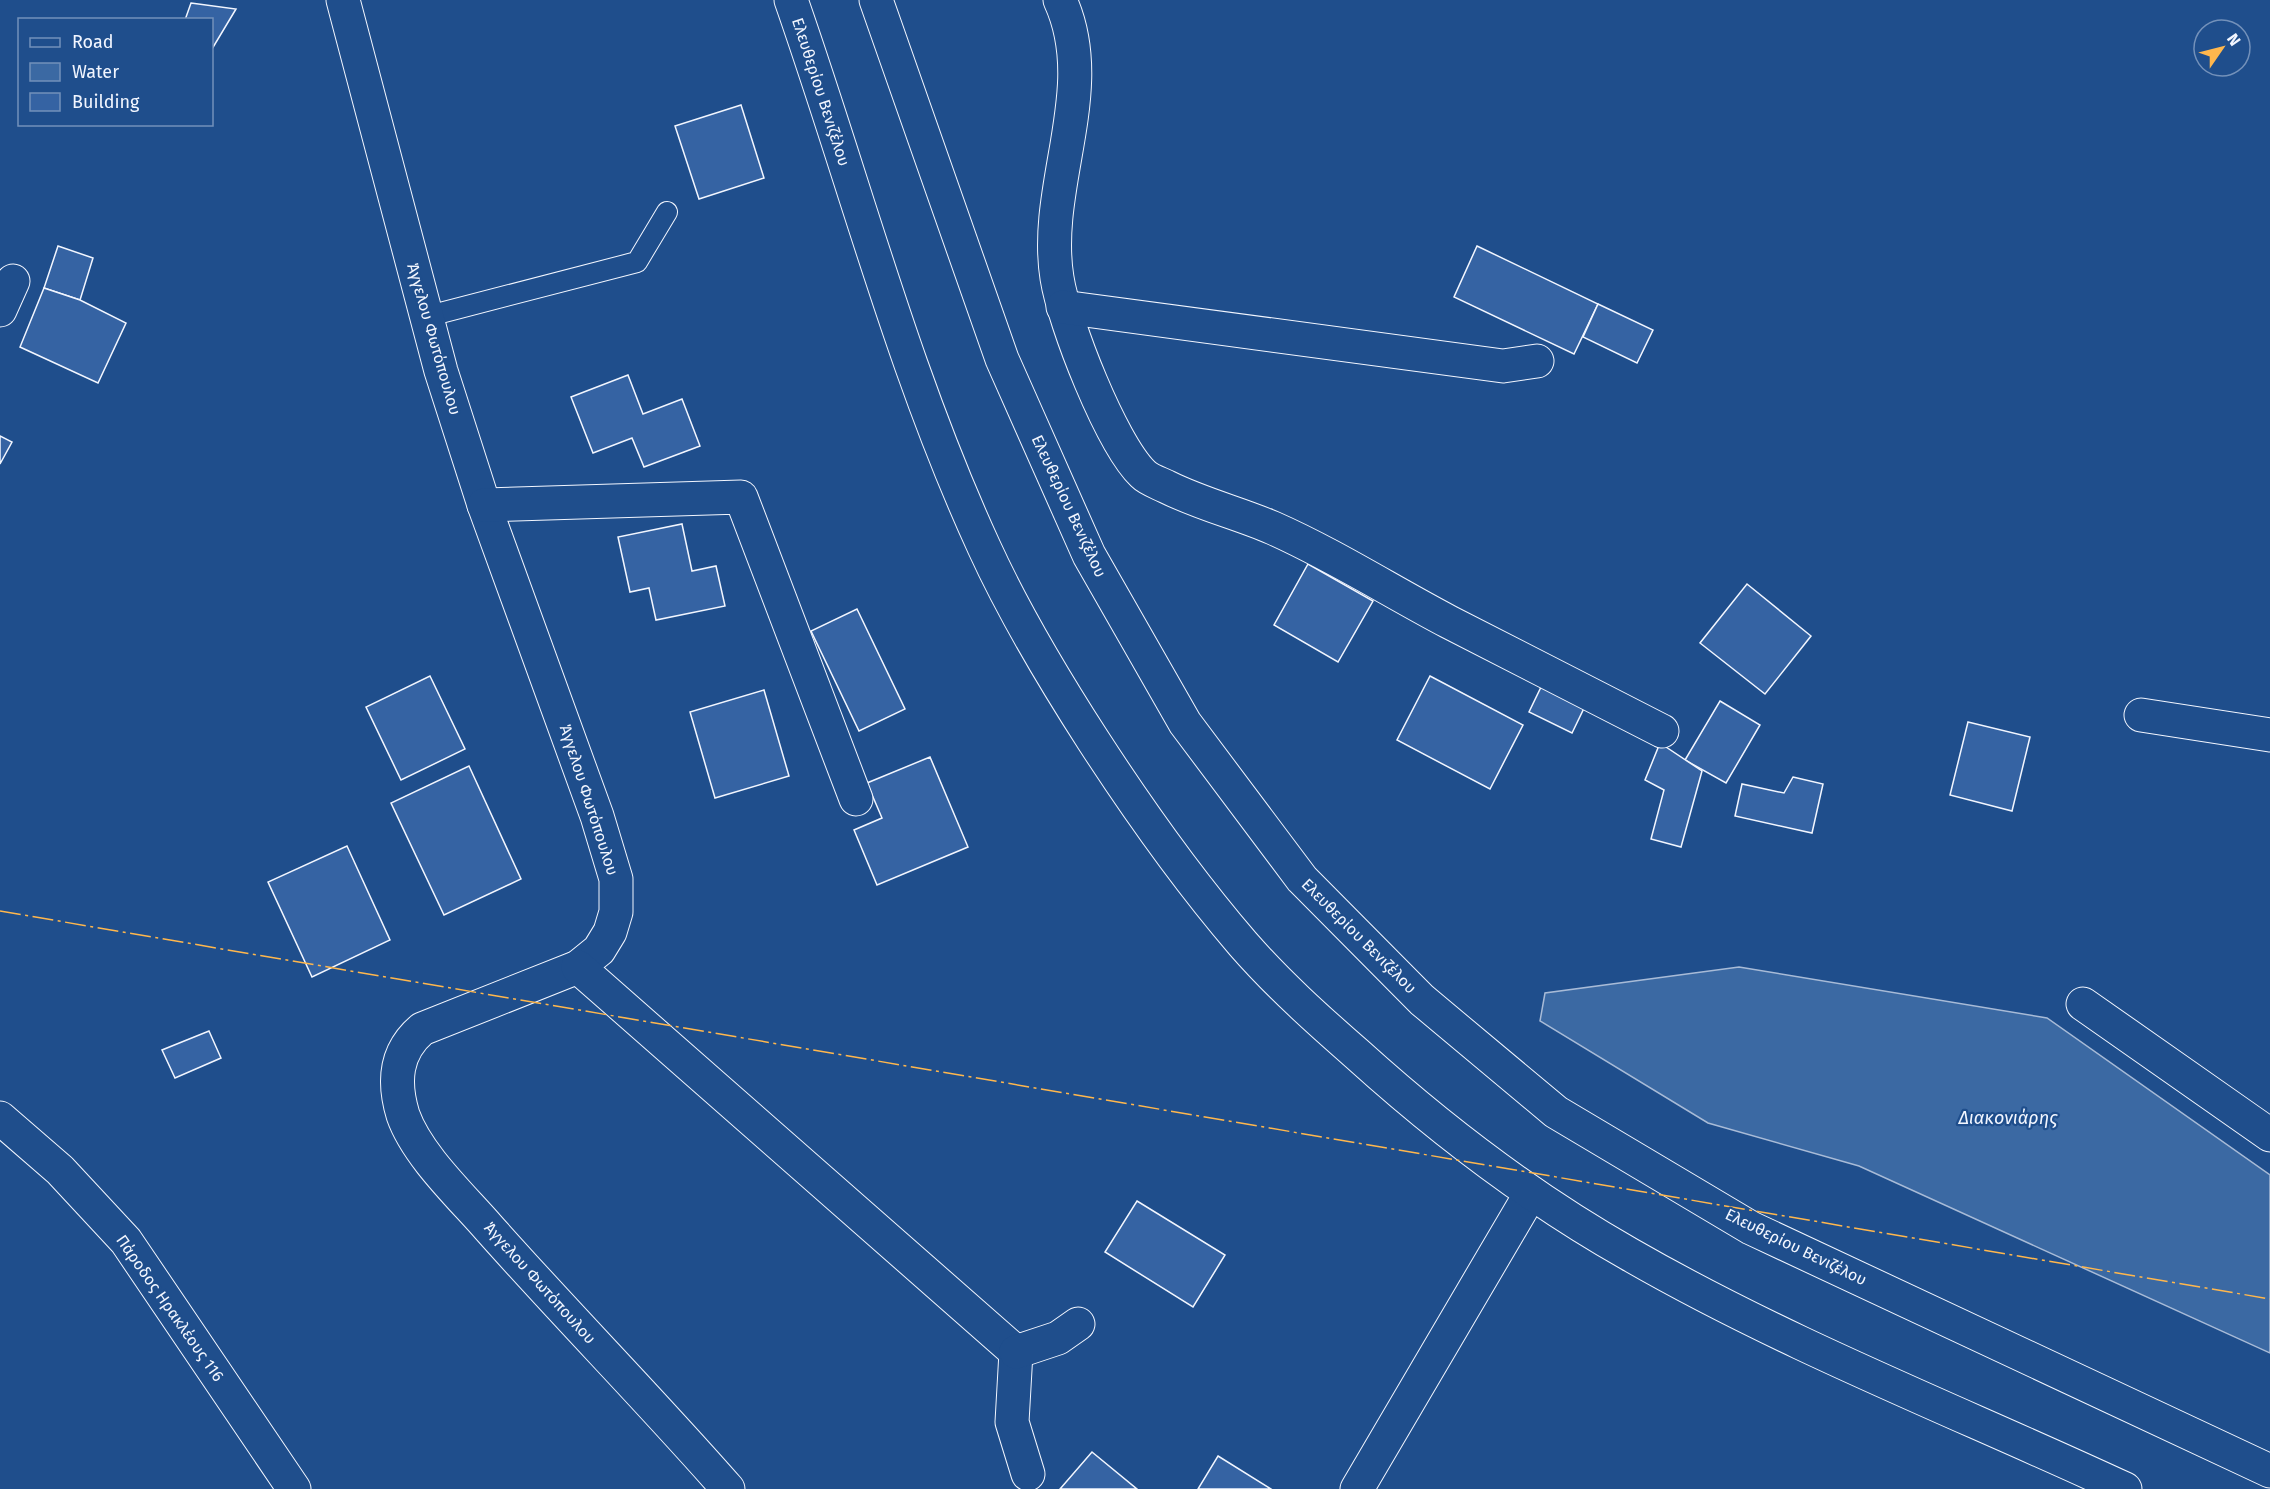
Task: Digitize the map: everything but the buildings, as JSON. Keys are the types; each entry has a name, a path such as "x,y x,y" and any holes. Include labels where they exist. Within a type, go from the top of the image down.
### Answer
{"street":[{"name":"Άγγελου Φωτόπουλου","path":"343,0 425,317 484,505 597,816 616,879 616,912 610,932 598,950 578,967 422,1029 409,1040 402,1054 397,1071 397,1093 404,1117 415,1139 462,1198 728,1489"},
{"name":"Ελευθερίου Βενιζέλου","path":"791,0 893,313 953,474 1004,590 1068,701 1154,831 1253,955 1289,992 1386,1080 1478,1156 1531,1193 1630,1255 1723,1305 2124,1489"},
{"name":"Ελευθερίου Βενιζέλου","path":"876,0 1002,359 1089,555 1185,723 1302,879 1422,1000 1556,1112 1751,1228 2270,1471"},
{"path":"1060,0 1066,14 1076,57 1076,81 1054,221 1057,278 1063,307 1101,407 1145,477 1198,502 1272,527 1449,622 1662,731"},
{"path":"1063,307 1503,366 1538,361"},
{"path":"484,505 741,497 856,799"},
{"path":"2141,715 2270,735"},
{"path":"578,967 1016,1352"},
{"path":"2083,1005 2270,1135"},
{"name":"Πάροδος Ηρακλέους 116","path":"0,1118 60,1170 126,1241 294,1489"},
{"path":"1358,1489 1531,1193"},
{"path":"1016,1352 1058,1338 1078,1324"},
{"path":"1016,1352 1012,1422 1028,1474"}],"lane":[{"path":"425,317 637,262 667,212"}],"water":[{"name":"Διακονιάρης","path":"1739,967 2047,1018 2270,1175 2270,1353 1859,1166 1708,1123 1540,1021 1545,993"}],"power":[{"path":"0,911 2270,1299"}]}
